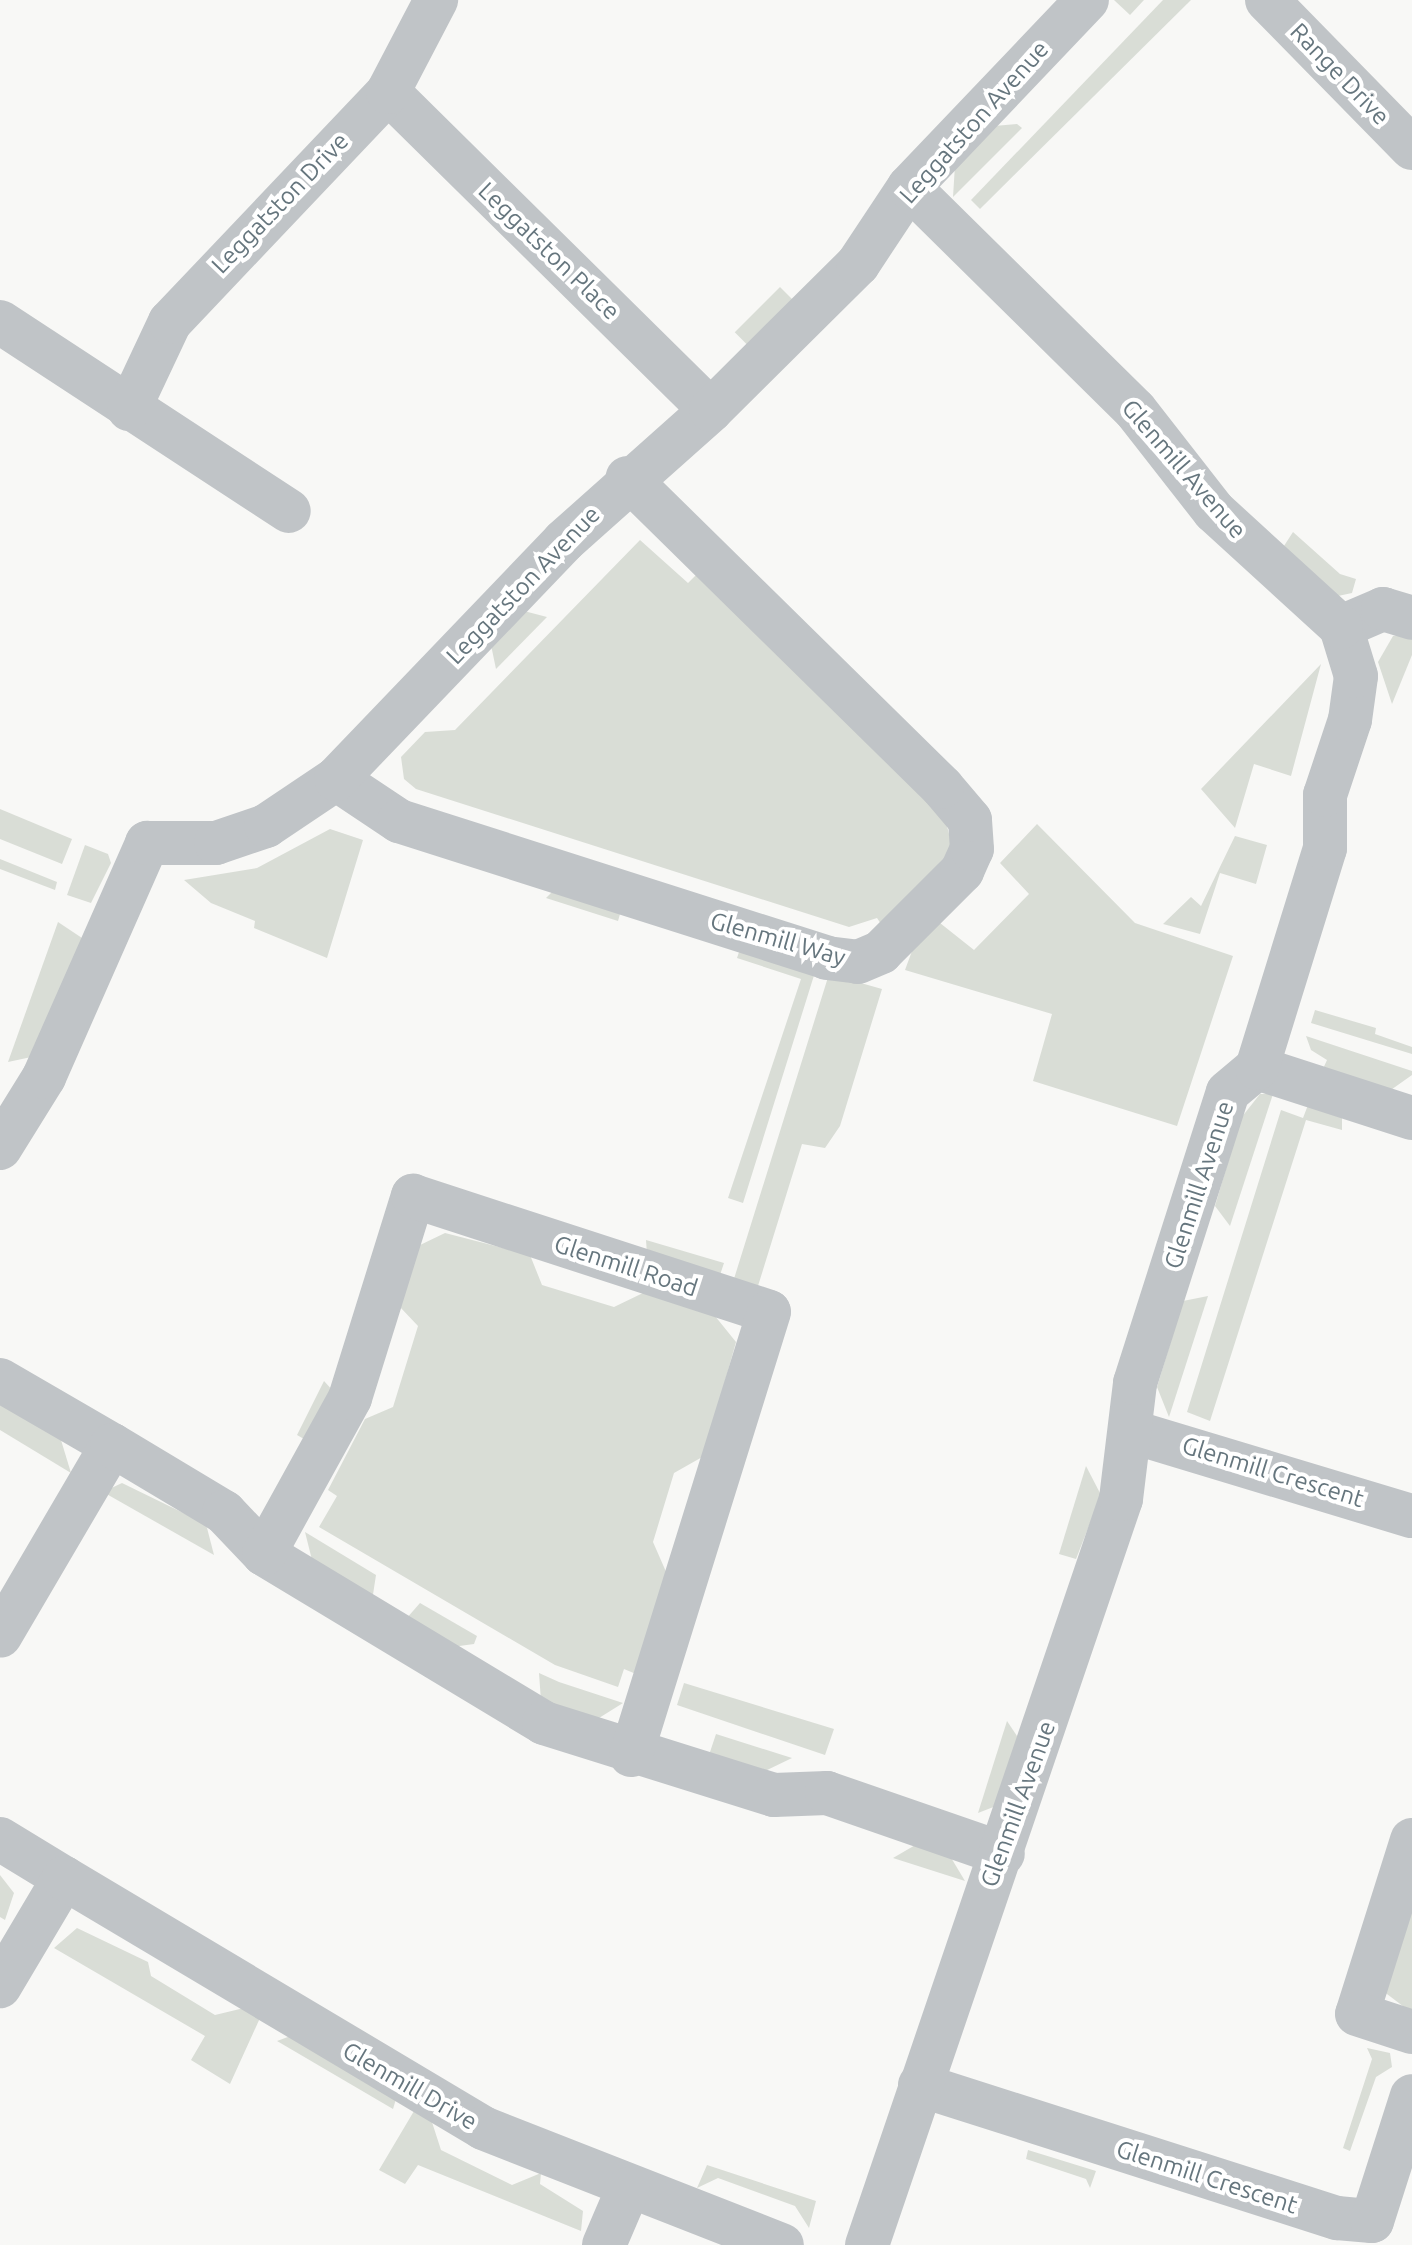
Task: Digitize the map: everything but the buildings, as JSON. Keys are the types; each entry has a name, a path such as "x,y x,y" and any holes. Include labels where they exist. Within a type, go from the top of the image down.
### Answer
{"street":[{"name":"Leggatston Drive","path":"129,409 170,322 202,282 388,92 436,0"},
{"name":"Leggatston Avenue","path":"0,1148 44,1077 147,843 216,843 266,826 336,779 628,478 711,410 858,264 909,187 1087,0"},
{"name":"Range Drive","path":"1267,0 1412,148"},
{"name":"Leggatston Place","path":"388,92 711,410"},
{"name":"Glenmill Avenue","path":"909,187 1135,410 1214,511 1341,627"},
{"path":"0,322 289,511"},
{"name":"Glenmill Way","path":"336,779 399,821 827,958 858,962 881,952 962,871 972,849 970,820 942,787 628,478"},
{"path":"1412,618 1383,609 1341,627 1356,676 1350,720 1325,795 1325,848 1257,1068 1412,1118"},
{"name":"Glenmill Avenue","path":"867,2245 920,2085 1003,1854 1121,1499 1133,1432 1135,1383 1228,1092 1257,1068"},
{"name":"Glenmill Road","path":"264,1554 350,1398 413,1196 769,1312 631,1755"},
{"path":"0,1380 224,1512 264,1554 544,1723 631,1755 774,1795 827,1793 1003,1854"},
{"name":"Glenmill Crescent","path":"1133,1432 1412,1516"},
{"path":"0,1636 112,1445"},
{"path":"0,1839 64,1878 0,1986"},
{"path":"1412,1840 1357,2014 1412,2032"},
{"name":"Glenmill Drive","path":"64,1878 483,2128 628,2189 782,2245"},
{"name":"Glenmill Crescent","path":"920,2085 1337,2218 1372,2221 1412,2096"},
{"path":"604,2245 628,2189"}],"shaded area":[{"path":"1114,0 1144,0 1130,15"},
{"path":"1163,0 1191,0 980,209 971,200"},
{"path":"1017,124 1022,128 953,197 955,165 994,126"},
{"path":"780,287 793,300 747,345 735,332"},
{"path":"1293,532 1340,574 1356,579 1352,593 1338,596 1282,549"},
{"path":"640,540 688,583 697,574 945,818 953,850 883,927 877,918 849,927 416,789 404,779 401,757 425,732 455,730"},
{"path":"524,611 547,617 496,669 491,645"},
{"path":"1412,633 1412,655 1392,704 1378,662 1393,636"},
{"path":"1321,664 1291,776 1254,764 1235,828 1201,789"},
{"path":"0,809 72,839 62,864 0,839"},
{"path":"1037,824 1135,923 1233,956 1177,1126 1033,1081 1052,1014 905,970 912,951 940,923 974,950 1029,894 1000,863"},
{"path":"330,829 363,840 327,958 254,928 255,921 211,903 184,880 257,868"},
{"path":"1235,836 1267,845 1256,884 1220,873 1200,934 1163,924 1191,897 1201,906"},
{"path":"85,845 108,854 111,863 91,903 67,895"},
{"path":"0,859 57,882 55,890 0,869"},
{"path":"555,889 620,914 618,921 546,898"},
{"path":"58,922 82,938 36,1056 8,1062"},
{"path":"739,952 816,969 743,1203 728,1198 801,979 737,958"},
{"path":"829,974 882,989 840,1126 825,1148 802,1144 758,1286 733,1282"},
{"path":"1315,1010 1376,1028 1375,1034 1412,1047 1412,1054 1311,1023"},
{"path":"1306,1036 1412,1071 1412,1075 1388,1092 1322,1071 1327,1060 1311,1050"},
{"path":"1260,1094 1273,1094 1230,1226 1215,1206 1241,1118"},
{"path":"1308,1105 1342,1116 1342,1130 1306,1120 1210,1421 1187,1412 1281,1110 1303,1118"},
{"path":"445,1233 530,1255 542,1285 614,1307 643,1293 715,1316 736,1342 704,1456 674,1473 653,1542 667,1574 636,1674 624,1669 618,1687 555,1665 319,1527 337,1496 328,1490 365,1419 393,1407 418,1326 400,1307 418,1246"},
{"path":"646,1240 724,1263 719,1278 647,1254"},
{"path":"1208,1296 1169,1417 1157,1387 1183,1301"},
{"path":"324,1381 334,1392 304,1439 297,1435"},
{"path":"0,1404 61,1440 71,1473 0,1430"},
{"path":"1086,1466 1101,1495 1076,1559 1059,1554"},
{"path":"122,1483 206,1524 214,1555 103,1492"},
{"path":"305,1532 376,1575 372,1601 314,1568"},
{"path":"420,1603 477,1636 474,1644 452,1647 406,1619"},
{"path":"539,1673 623,1703 599,1718 541,1701"},
{"path":"684,1683 834,1729 825,1755 677,1705"},
{"path":"1007,1721 1021,1742 996,1806 978,1813"},
{"path":"716,1734 792,1758 763,1772 709,1755"},
{"path":"917,1844 950,1856 965,1881 893,1858"},
{"path":"0,1875 14,1893 5,1920 0,1917"},
{"path":"1412,1901 1412,2013 1383,1991"},
{"path":"77,1928 148,1962 151,1976 215,2015 244,2008 260,2018 230,2084 191,2060 205,2036 54,1948"},
{"path":"296,2034 396,2099 393,2109 277,2041"},
{"path":"1367,2048 1390,2053 1392,2067 1376,2077 1350,2151 1343,2148 1372,2059"},
{"path":"414,2111 430,2116 441,2150 512,2185 541,2173 540,2184 583,2211 581,2231 418,2165 405,2184 379,2170"},
{"path":"1028,2150 1096,2171 1090,2188 1086,2179 1026,2159"},
{"path":"707,2165 816,2201 809,2228 795,2206 718,2178 697,2188"}]}
